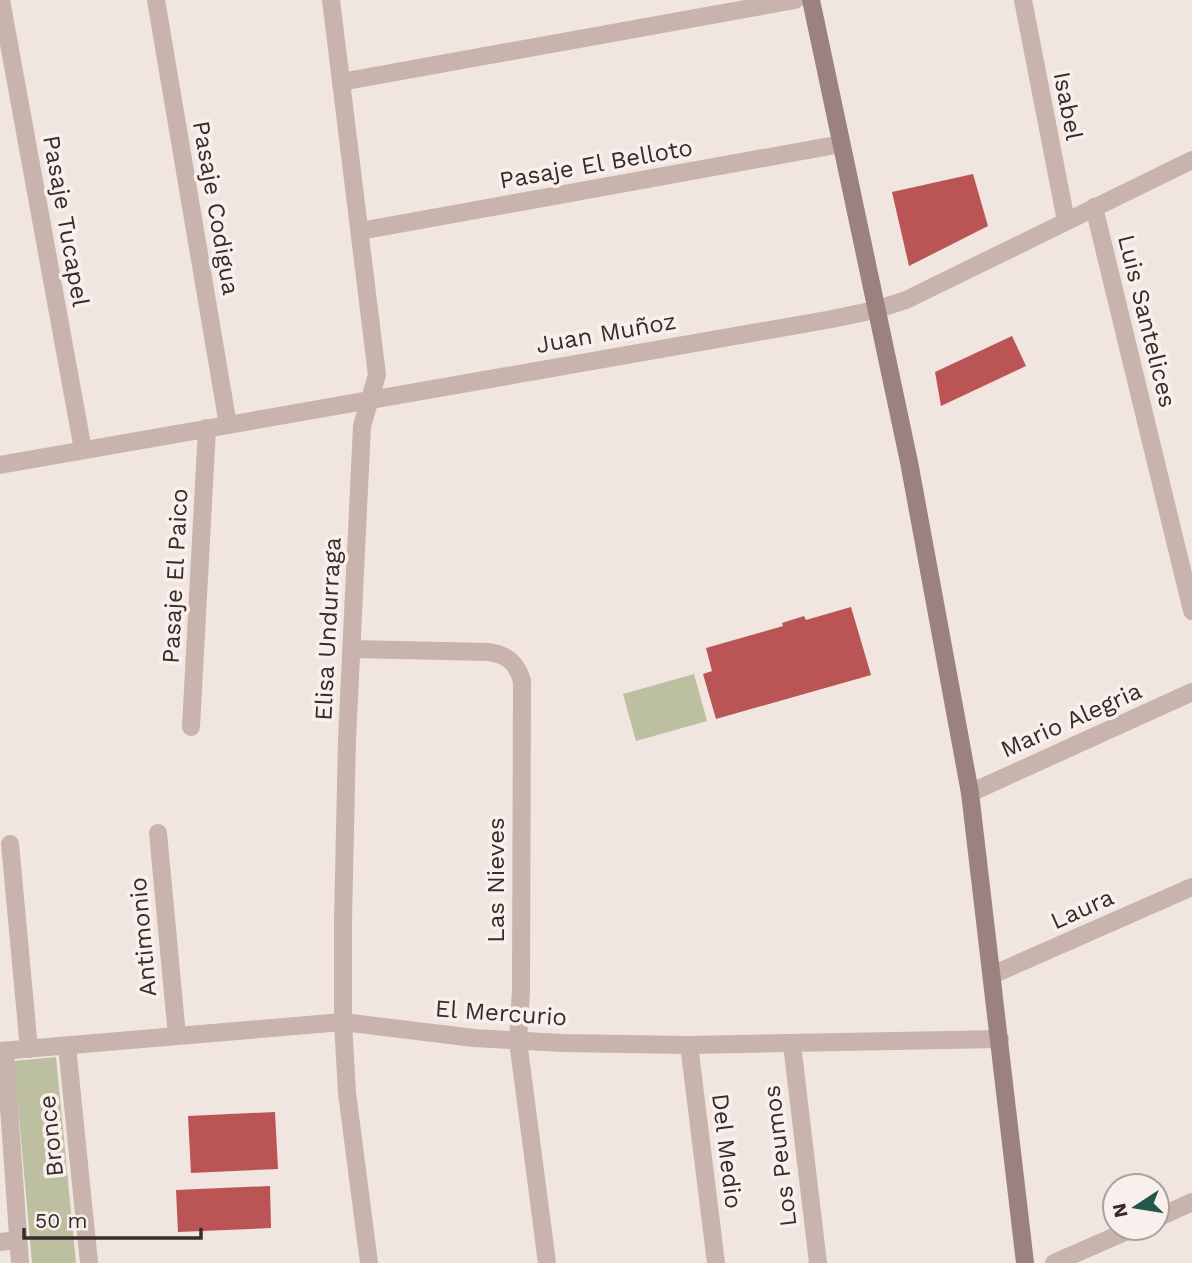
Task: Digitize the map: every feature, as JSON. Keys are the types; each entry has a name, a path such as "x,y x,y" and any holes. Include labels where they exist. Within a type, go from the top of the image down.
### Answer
{"main road":[{"path":"811,0 909,462 970,793 1025,1263"}],"street":[{"name":"Pasaje Tucapel","path":"1,0 83,450"},
{"name":"Pasaje Codigua","path":"156,0 228,425"},
{"name":"Elisa Undurraga","path":"331,0 376,375 362,426 345,831 342,1022 350,1130 369,1263"},
{"path":"341,82 794,0"},
{"name":"Isabel","path":"1023,0 1066,221"},
{"name":"Pasaje El Belloto","path":"360,231 841,144"},
{"name":"Juan Muñoz","path":"0,465 832,320 875,310 906,300 1192,160"},
{"name":"Luis Santelices","path":"1094,207 1192,611"},
{"name":"Pasaje El Paico","path":"191,727 207,428"},
{"name":"Las Nieves","path":"352,649 488,652 507,657 519,671 522,681 522,991 518,1041 547,1263"},
{"name":"Mario Alegria","path":"970,793 1192,692"},
{"name":"Antimonio","path":"158,833 177,1036"},
{"path":"10,844 29,1049"},
{"name":"Laura","path":"992,975 1191,891"},
{"name":"El Mercurio","path":"3,1051 342,1022 518,1041 688,1045 1000,1039"},
{"name":"Los Peumos","path":"792,1044 818,1263"},
{"name":"Del Medio","path":"688,1045 716,1263"},
{"name":"Bronce","path":"67,1046 89,1263"},
{"name":"Bronce","path":"3,1051 9,1241 20,1263"},
{"path":"1171,1212 1192,1202"},
{"path":"1054,1263 1101,1242"}],"green space":[{"path":"694,674 707,721 636,741 623,694"},
{"path":"56,1057 76,1263 32,1263 14,1061"}],"building":[{"path":"973,174 988,226 909,266 892,192"},
{"path":"1012,336 1026,366 941,406 935,372"},
{"path":"851,607 871,675 716,719 703,674 712,671 706,648 783,626 782,623 804,616 806,620"},
{"path":"275,1112 278,1169 191,1173 188,1116"},
{"path":"270,1186 271,1228 178,1232 176,1190"}]}
